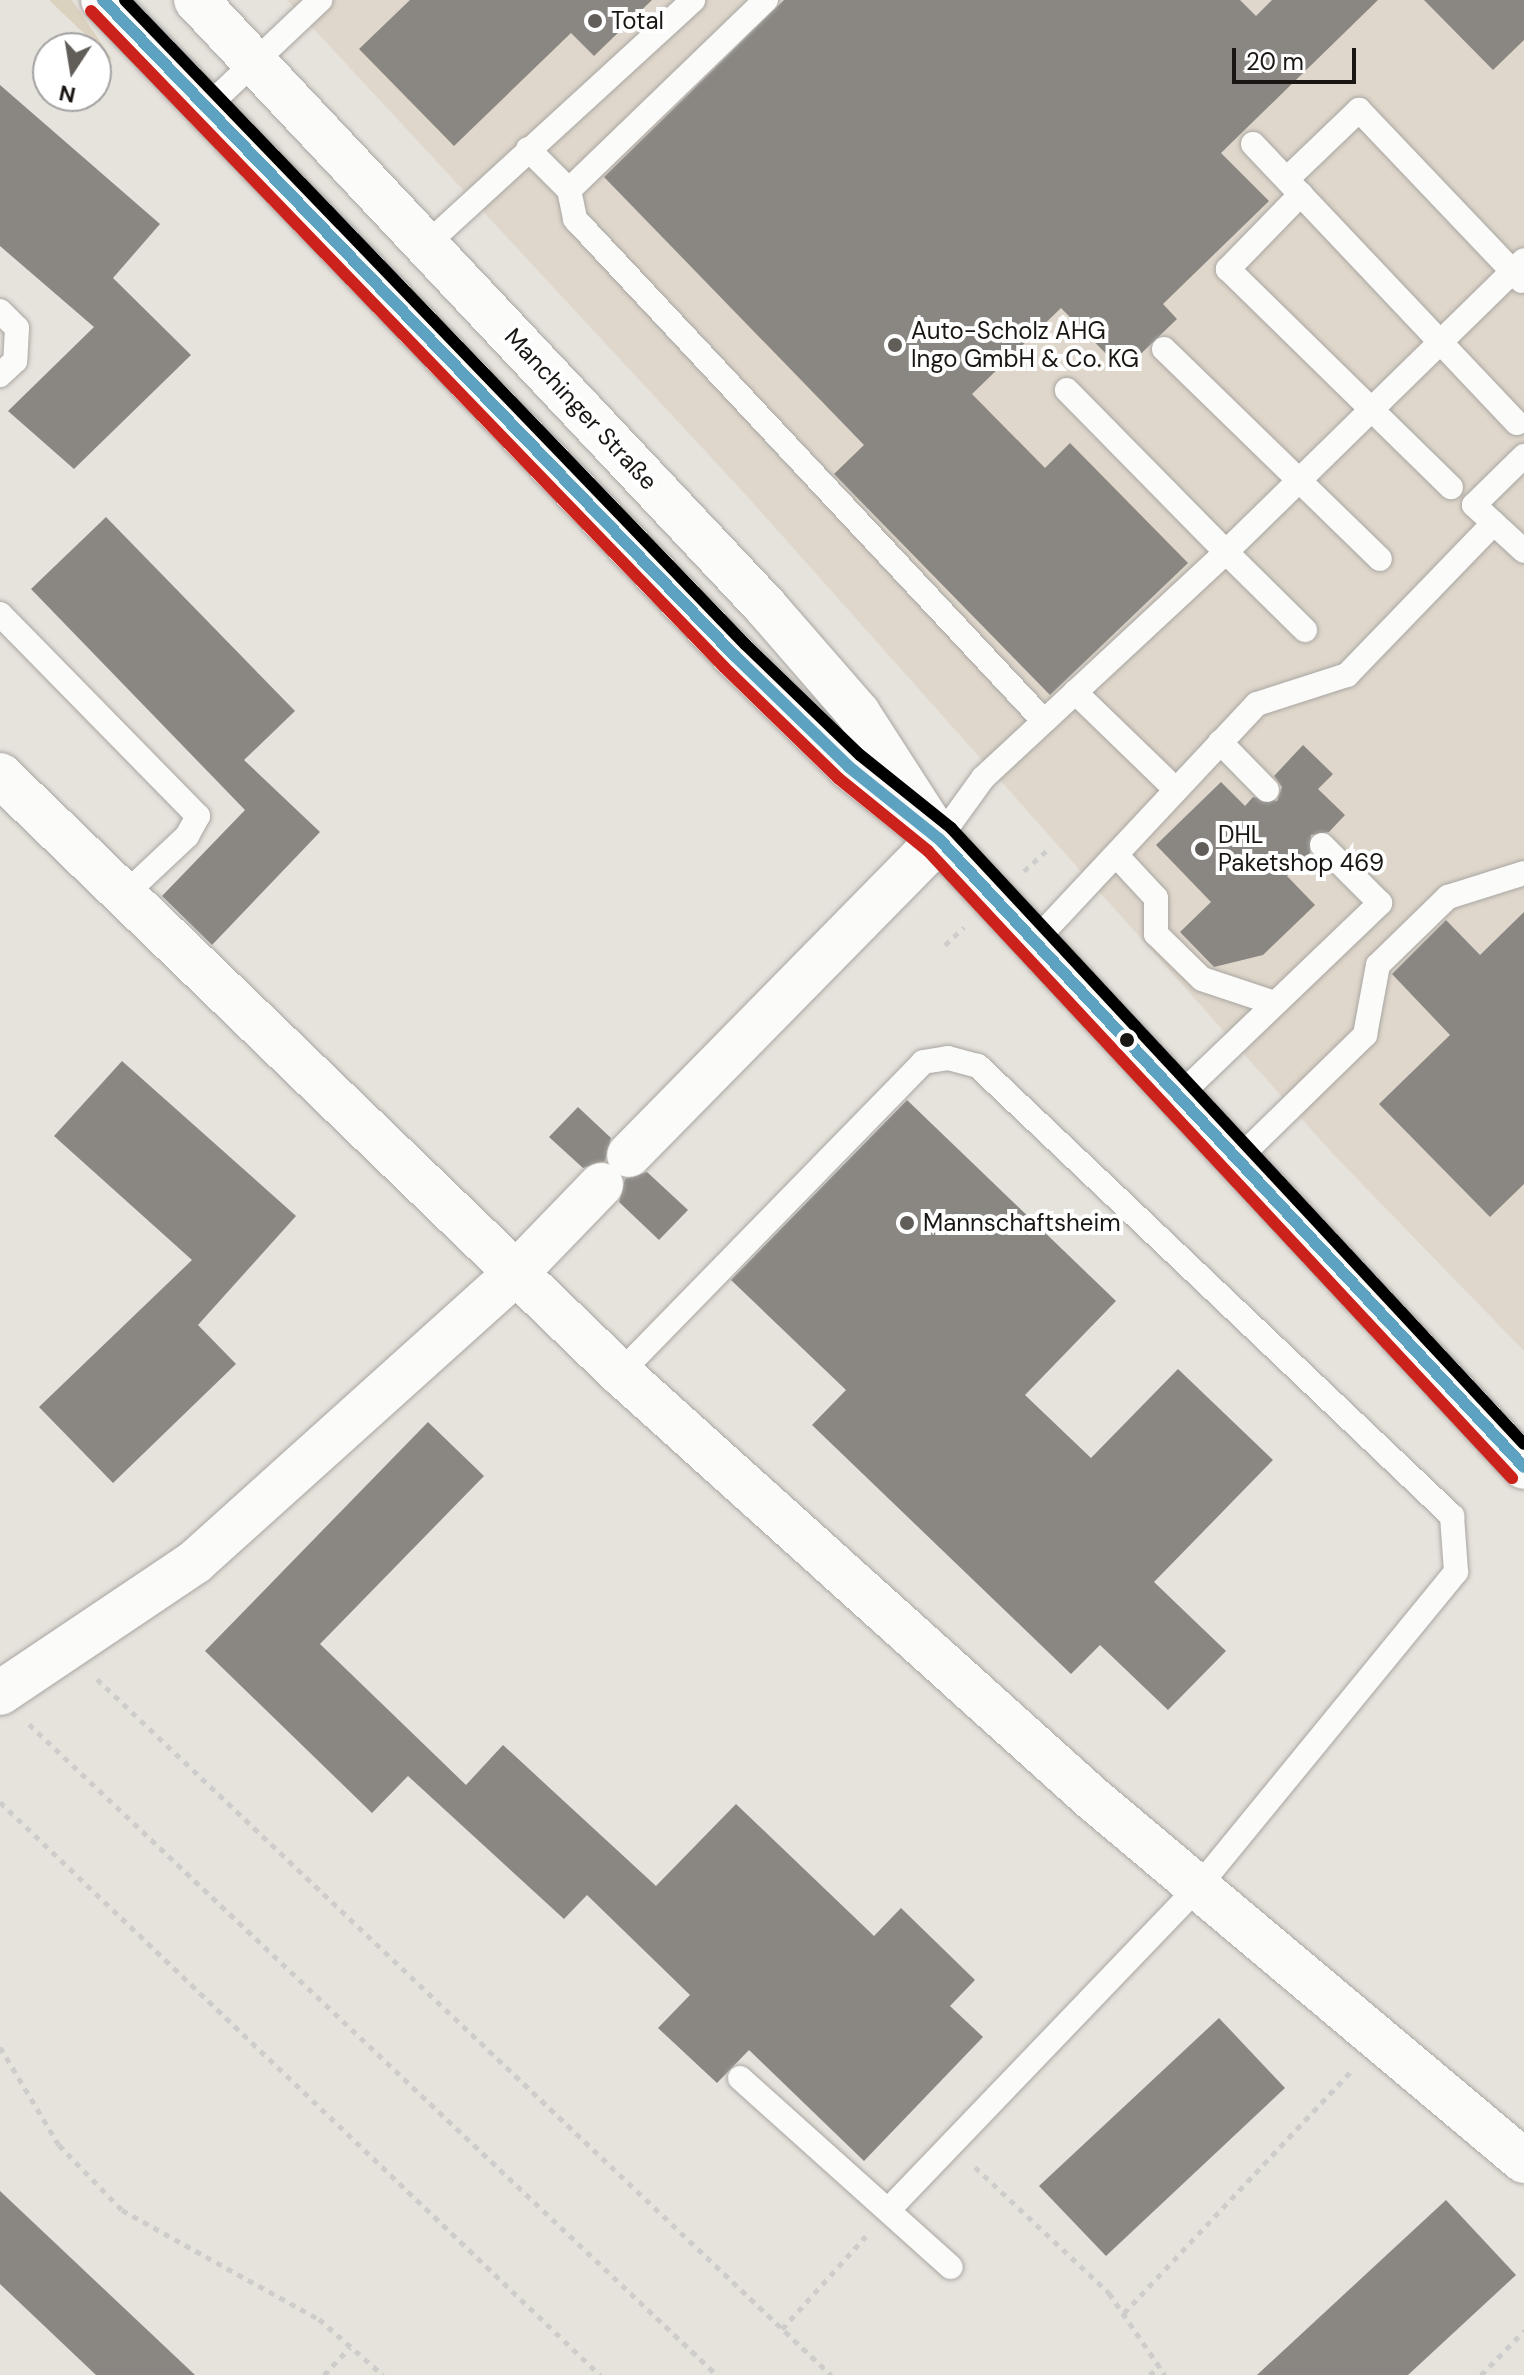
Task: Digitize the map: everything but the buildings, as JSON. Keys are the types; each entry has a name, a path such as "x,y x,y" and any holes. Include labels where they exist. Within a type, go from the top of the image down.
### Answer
{"street":[{"name":"Manchinger Straße","path":"103,0 735,656 849,767 939,839 1519,1453"},
{"name":"Manchinger Straße","path":"196,0 427,244 858,713 939,839"},
{"path":"0,775 620,1373 1198,1887 1524,2161"},
{"path":"12,1706 67,1651 195,1562 515,1274 939,839"}],"lane":[{"path":"207,107 320,0"},
{"path":"427,244 693,0"},
{"path":"569,190 766,0"},
{"path":"939,839 983,778 1226,552 1299,481 1372,409 1440,342 1520,271 1359,110 1228,269 1372,409 1451,487"},
{"path":"1253,144 1517,423"},
{"path":"528,149 569,190 575,219 1044,721"},
{"path":"0,311 17,328 15,361 0,375"},
{"path":"1164,349 1380,559"},
{"path":"1067,390 1305,630"},
{"path":"1524,456 1474,505 1524,551"},
{"path":"1034,942 1257,704 1347,675 1494,523"},
{"path":"0,614 198,816 187,836 123,896"},
{"path":"1075,692 1175,789"},
{"path":"1220,742 1267,790"},
{"path":"1181,1094 1380,903 1322,845"},
{"path":"1117,856 1156,898 1156,934 1202,979 1274,1003"},
{"path":"1240,1157 1365,1035 1378,965 1448,897 1524,873"},
{"path":"620,1373 923,1062 948,1058 978,1066 1452,1516 1456,1572 1198,1887 890,2208"},
{"path":"740,2078 890,2208 951,2267"}],"path":[{"path":"67,1651 831,2375"},
{"path":"12,1706 717,2375"},
{"path":"0,1802 600,2375"},
{"path":"1124,2313 1379,2040"},
{"path":"0,2047 59,2145 122,2210 319,2319 383,2375"},
{"path":"951,2144 1124,2313 1165,2375"},
{"path":"782,2329 890,2208"},
{"path":"1481,2375 1524,2331"},
{"path":"324,2375 350,2347"},
{"path":"1150,2375 1160,2365"}],"shaded area":[{"path":"49,0 72,0 94,32 83,32"},
{"path":"287,0 1524,0 1524,1351 1334,1155 745,494"}],"transit line":[{"path":"103,0 735,656 849,767 939,839 1524,1467"},
{"path":"125,0 746,645 860,755 951,828 1524,1444"},
{"path":"91,11 724,667 838,778 928,851 1512,1478"}],"place":[{"name":"Total","path":"595,21"},
{"name":"Auto-Scholz AHG Ingo GmbH & Co. KG","path":"895,345"},
{"name":"DHL Paketshop 469","path":"1202,849"},
{"name":"Mannschaftsheim","path":"907,1223"}]}
